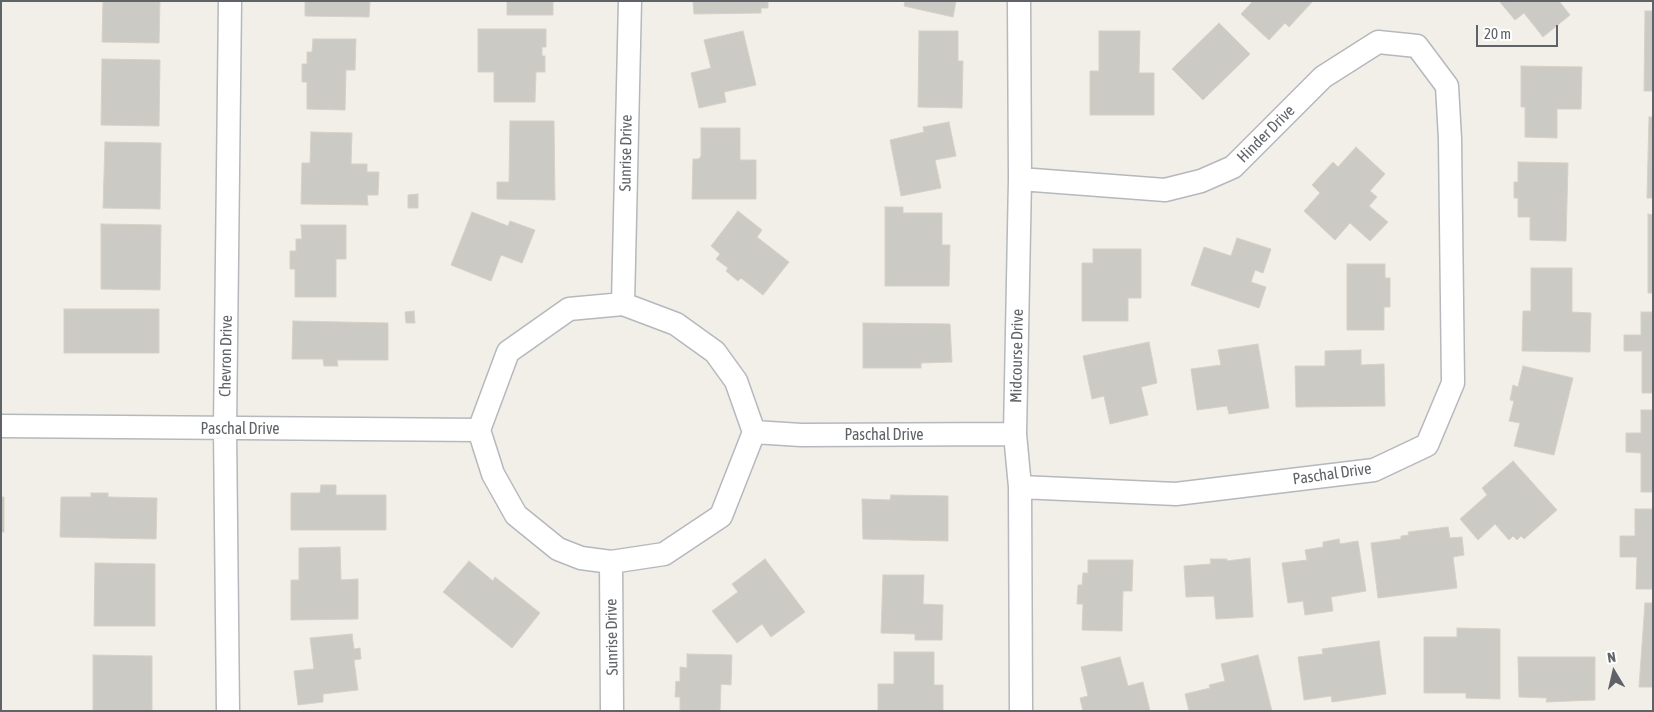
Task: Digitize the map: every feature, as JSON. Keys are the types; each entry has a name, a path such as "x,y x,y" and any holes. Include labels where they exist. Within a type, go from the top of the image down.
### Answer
{"street":[{"name":"Chevron Drive","path":"228,711 225,429 230,1"},
{"name":"Sunrise Drive","path":"623,304 630,1"},
{"name":"Midcourse Drive","path":"1019,1 1020,179 1015,434 1020,488 1021,711"},
{"name":"Hinder Drive","path":"1020,179 1164,190 1201,181 1233,167 1323,77 1378,42 1417,46 1447,86"},
{"name":"Paschal Drive","path":"1020,488 1176,494 1374,470 1427,445 1453,384 1450,139 1447,86"},
{"path":"623,304 676,324 715,352 736,381 754,432 721,516 664,554 611,562 581,558 558,549 516,515 493,474 479,430 508,352 569,308 623,304"},
{"name":"Paschal Drive","path":"1,426 479,430"},
{"name":"Paschal Drive","path":"754,432 802,435 1015,434"},
{"name":"Sunrise Drive","path":"611,562 612,711"}],"building":[{"path":"103,1 160,1 159,43 102,42"},
{"path":"305,1 370,1 369,17 305,16"},
{"path":"507,1 553,1 553,15 507,15"},
{"path":"693,1 768,1 768,8 761,8 761,13 694,14"},
{"path":"905,1 956,1 953,17 904,6"},
{"path":"1253,1 1313,1 1289,27 1285,23 1269,40 1241,14"},
{"path":"1499,1 1559,1 1570,15 1543,37 1524,13 1515,20"},
{"path":"1645,11 1653,11 1653,91 1644,91"},
{"path":"1219,23 1250,54 1203,100 1172,69"},
{"path":"478,29 546,29 546,47 542,47 542,56 545,56 545,72 536,72 535,102 494,102 494,72 478,72"},
{"path":"743,31 756,85 724,92 726,102 699,108 691,73 711,68 704,40"},
{"path":"919,31 958,31 958,61 963,61 962,108 918,107"},
{"path":"1099,31 1140,31 1139,73 1154,73 1154,115 1090,115 1090,71 1099,71"},
{"path":"313,39 356,39 355,70 346,70 345,110 307,109 307,82 302,82 302,64 307,64 307,52 312,52"},
{"path":"102,59 160,60 159,126 101,125"},
{"path":"1521,66 1582,67 1581,109 1557,109 1557,138 1525,137 1525,107 1521,107"},
{"path":"1649,117 1653,117 1653,198 1647,198"},
{"path":"510,121 554,121 555,200 497,199 497,182 509,182"},
{"path":"949,122 956,156 935,160 941,188 901,196 890,140 924,132 923,127"},
{"path":"701,128 740,128 740,160 756,160 756,199 692,199 693,159 699,159 701,156"},
{"path":"311,132 352,133 351,164 367,164 367,172 379,172 378,195 367,195 368,205 301,204 302,163 310,163"},
{"path":"105,142 161,143 160,209 103,208"},
{"path":"1356,147 1385,174 1370,191 1377,197 1369,206 1388,222 1370,241 1350,223 1335,240 1304,211 1320,193 1312,185 1333,162 1338,167"},
{"path":"1518,162 1568,163 1566,241 1530,240 1530,217 1518,217 1518,198 1514,198 1514,182 1518,182"},
{"path":"418,194 418,208 408,208 408,195"},
{"path":"885,207 903,207 903,213 942,213 942,245 950,245 949,286 885,286"},
{"path":"738,211 762,230 757,237 789,262 763,295 741,278 738,281 726,271 728,268 716,259 720,254 711,246"},
{"path":"472,212 508,226 510,221 535,230 522,263 501,255 491,281 451,265"},
{"path":"1648,214 1653,215 1653,293 1648,293"},
{"path":"101,224 161,225 160,290 101,289"},
{"path":"301,225 346,225 346,259 336,259 336,297 295,297 295,269 290,269 290,251 296,251 296,239 302,239"},
{"path":"1237,238 1271,249 1263,273 1255,270 1251,282 1266,287 1259,308 1191,285 1204,247 1231,256"},
{"path":"1093,249 1141,249 1141,298 1128,298 1128,321 1082,321 1082,263 1093,263"},
{"path":"1347,264 1385,264 1385,278 1390,278 1390,307 1384,307 1384,330 1347,330"},
{"path":"1531,268 1572,268 1572,312 1591,313 1590,352 1522,351 1523,311 1531,311"},
{"path":"64,309 159,309 159,353 64,353"},
{"path":"414,311 415,323 406,323 405,312"},
{"path":"1641,312 1653,312 1653,393 1642,393 1642,351 1624,351 1624,335 1641,335"},
{"path":"293,321 388,323 388,360 337,360 338,366 324,366 323,359 292,359"},
{"path":"863,323 950,324 952,362 921,363 921,368 863,368"},
{"path":"1149,342 1157,383 1141,387 1148,415 1110,424 1104,396 1092,399 1083,356"},
{"path":"1258,344 1269,408 1229,414 1227,406 1197,410 1191,369 1221,365 1218,350"},
{"path":"1361,350 1361,365 1384,364 1385,406 1296,407 1295,366 1325,366 1325,351"},
{"path":"1523,366 1573,378 1554,455 1514,446 1520,423 1509,421 1514,401 1510,400 1513,385 1518,387"},
{"path":"1641,410 1653,410 1653,492 1641,492 1641,453 1626,452 1626,433 1641,433"},
{"path":"1513,461 1557,510 1524,539 1521,536 1517,540 1513,536 1509,540 1495,524 1478,540 1460,519 1487,495 1482,488"},
{"path":"321,485 336,485 336,495 386,495 386,530 291,530 291,493 320,493"},
{"path":"91,493 108,493 108,497 157,498 156,539 60,537 61,497 91,497"},
{"path":"891,495 948,496 948,541 863,539 862,499 890,500"},
{"path":"1,497 4,497 4,532 1,532"},
{"path":"1635,509 1653,509 1653,589 1636,589 1637,557 1620,557 1620,536 1635,536"},
{"path":"1448,527 1450,538 1462,537 1464,555 1453,557 1457,588 1378,598 1371,543 1401,539 1401,536 1409,535 1408,532"},
{"path":"1339,539 1340,544 1358,541 1366,591 1331,597 1333,611 1305,615 1303,601 1288,603 1282,563 1307,560 1305,550 1323,547 1323,542"},
{"path":"340,547 341,580 358,579 358,619 291,620 291,580 299,580 299,548"},
{"path":"1250,558 1253,617 1216,619 1214,596 1186,597 1184,566 1211,564 1210,559 1227,559 1227,561"},
{"path":"765,559 805,612 771,637 762,624 737,643 712,611 738,592 732,584"},
{"path":"1088,560 1133,560 1132,591 1123,591 1122,631 1082,630 1083,604 1077,604 1078,585 1082,585 1083,573 1088,573"},
{"path":"469,561 493,581 495,577 540,613 512,648 443,592"},
{"path":"95,563 155,564 155,626 94,626"},
{"path":"883,575 924,575 923,604 943,605 942,640 915,640 915,634 881,633"},
{"path":"1645,603 1653,603 1653,687 1639,687"},
{"path":"1457,628 1500,629 1500,699 1466,698 1466,693 1424,693 1424,637 1457,637"},
{"path":"352,634 354,649 360,648 361,659 354,660 358,690 323,694 323,702 298,705 294,671 314,669 310,638"},
{"path":"1379,641 1386,694 1332,702 1331,696 1304,700 1298,657 1323,654 1322,649"},
{"path":"894,652 934,652 934,685 943,685 943,711 878,711 878,684 894,684"},
{"path":"687,654 732,655 731,685 721,684 720,711 680,711 680,697 675,697 676,681 680,682 680,667 687,668"},
{"path":"93,655 152,656 152,711 93,711"},
{"path":"1258,655 1272,711 1189,711 1185,694 1210,688 1209,685 1225,681 1221,664"},
{"path":"1120,657 1128,686 1143,682 1150,711 1083,711 1080,698 1088,696 1081,667"},
{"path":"1518,657 1595,657 1595,700 1546,702 1547,698 1519,697"}]}
